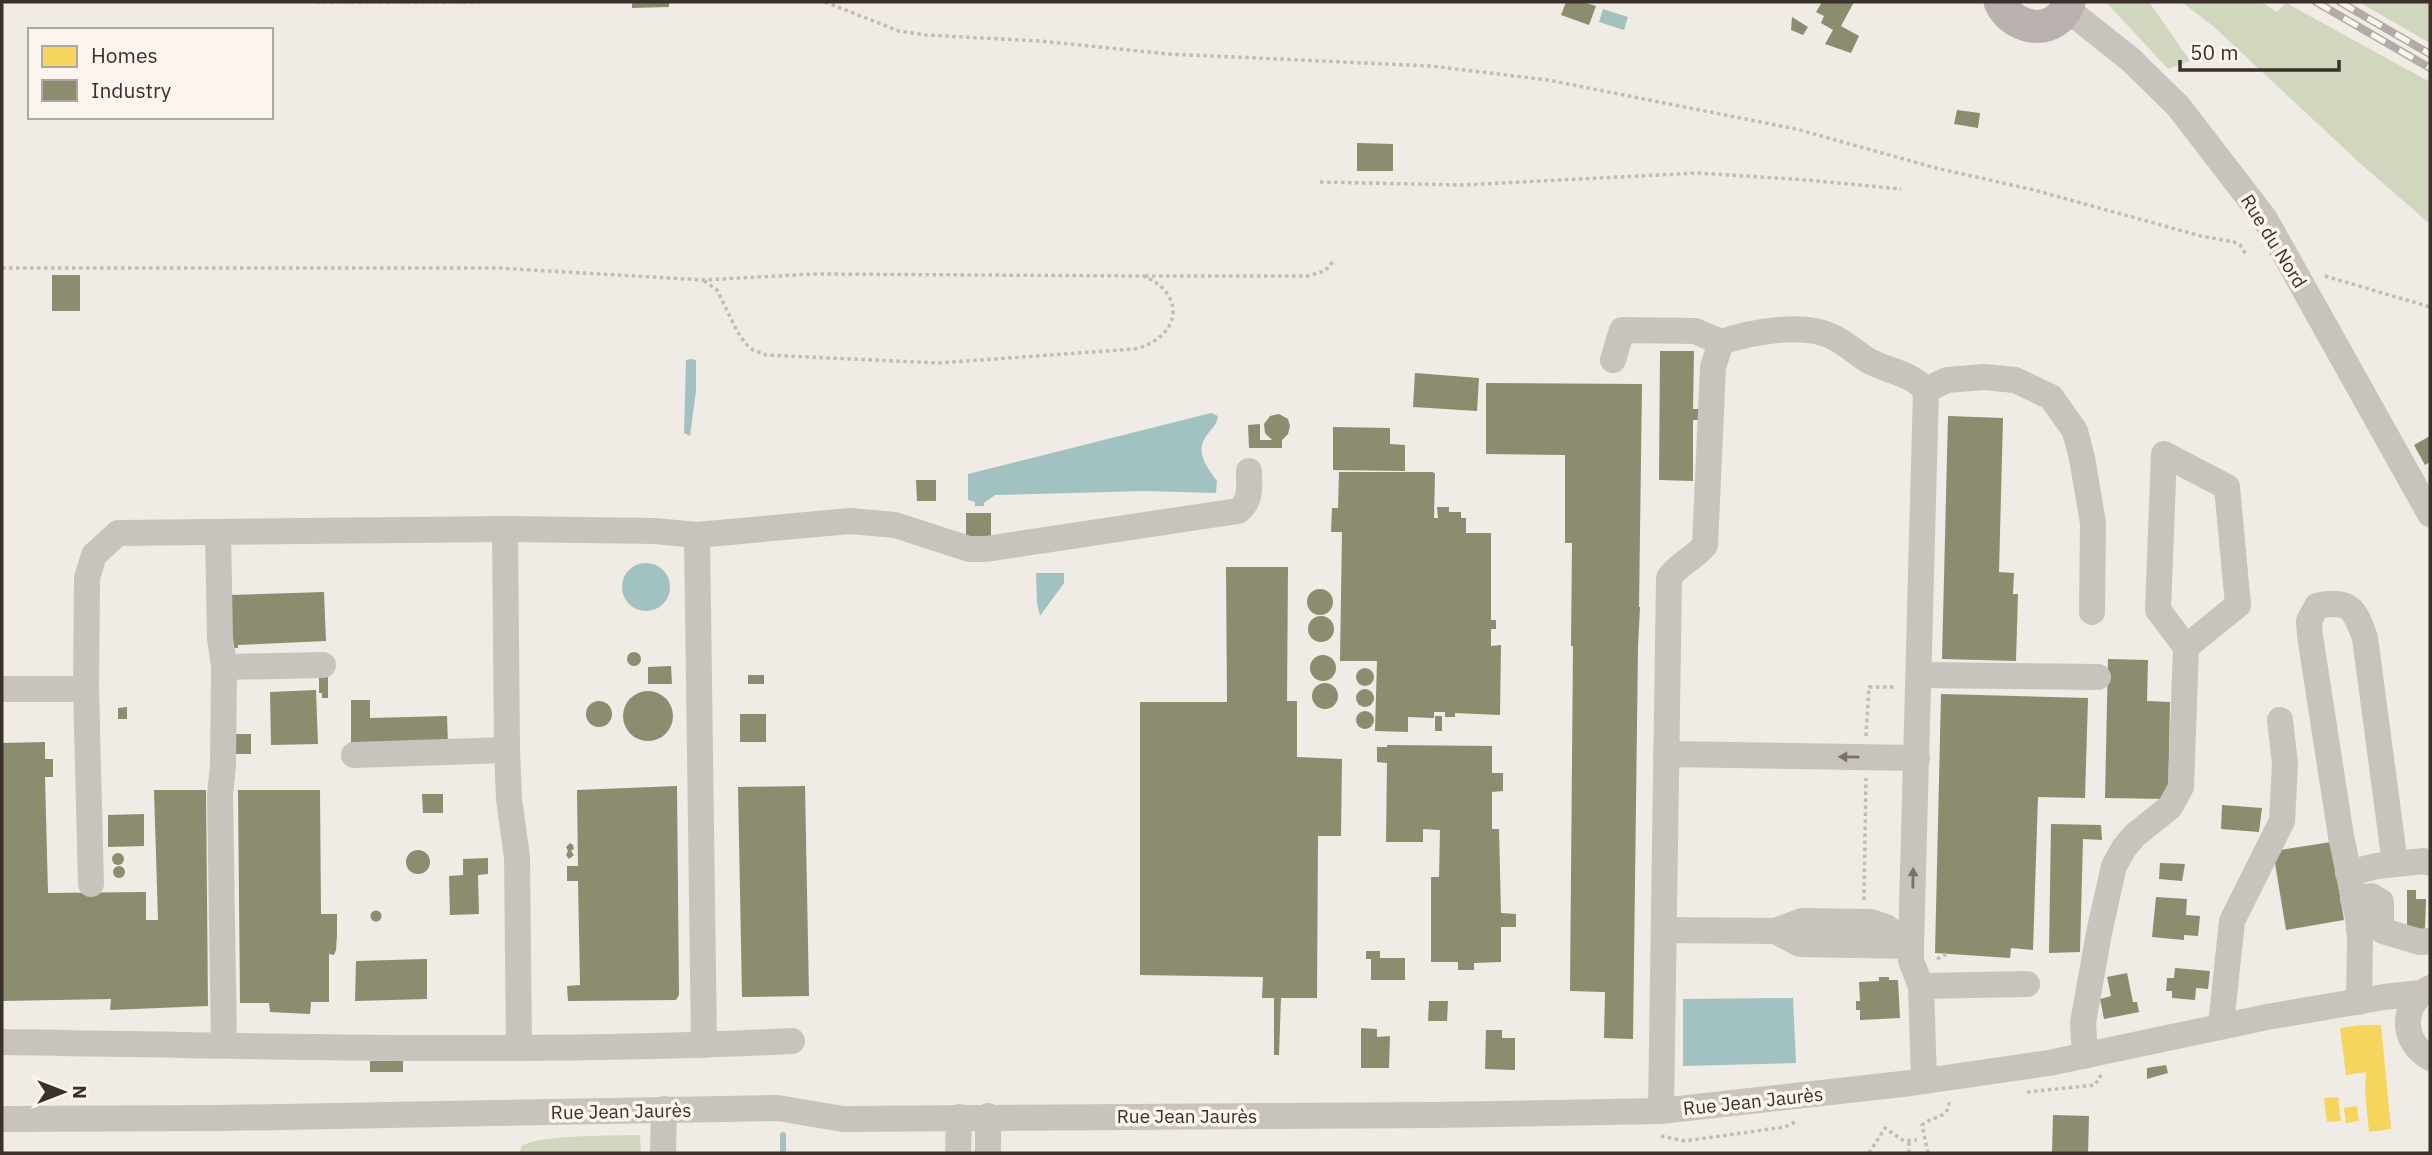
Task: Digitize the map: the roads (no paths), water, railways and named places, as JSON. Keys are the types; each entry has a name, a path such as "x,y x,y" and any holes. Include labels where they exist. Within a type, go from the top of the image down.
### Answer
{"main road":[{"path":"2000,2 2008,16 2019,24 2032,27 2046,26 2058,19 2068,5"}],"street":[{"name":"Rue du Nord","path":"2068,5 2178,106 2265,219 2430,514"},
{"path":"1613,360 1622,330 1695,331 1721,342 1745,334 1791,329 1830,335 1869,361 1916,379 1926,390 1911,946 1912,961 1921,986 1924,1081"},
{"path":"1661,1111 1669,578 1677,566 1696,556 1705,545 1713,367 1721,342"},
{"path":"1926,390 1947,380 1984,377 2015,380 2051,397 2075,431 2082,458 2093,523 2092,612"},
{"path":"2085,1056 2083,1023 2099,933 2115,866 2124,848 2135,835 2170,807 2181,787 2186,647 2158,610 2164,454 2227,487 2238,605 2186,647"},
{"path":"91,884 86,689 87,578 94,555 118,533 505,529 655,531 697,535 850,521 876,522 969,549 986,549 1238,511 1247,504 1249,497 1249,471"},
{"path":"505,529 509,799 517,857 519,1048"},
{"path":"218,532 220,638 224,667 220,795 225,1045"},
{"path":"697,535 704,1045"},
{"path":"2395,864 2365,638 2357,613 2345,605 2331,603 2317,606 2309,621 2310,636 2360,938 2362,1002 2407,1022"},
{"path":"224,667 323,665"},
{"path":"1920,681 2098,677"},
{"path":"2,689 86,689"},
{"path":"2221,1026 2232,921 2282,821 2285,764 2280,720"},
{"path":"354,755 508,750"},
{"path":"1666,754 1917,758"},
{"path":"2348,873 2395,864 2424,861 2430,863"},
{"path":"2353,899 2371,896 2381,902 2383,931 2420,942 2430,941"},
{"path":"1664,930 1775,931 1802,921 1871,922 1886,926 1911,946"},
{"path":"1775,931 1800,944 1911,946"},
{"path":"1921,986 2027,984"},
{"path":"2426,990 2410,1009 2407,1022 2413,1043 2421,1053 2430,1058"},
{"name":"Rue Jean Jaurès","path":"2,1119 235,1118 778,1108 843,1119 1661,1111 1924,1081 2049,1063 2221,1026 2426,990"},
{"path":"2,1042 519,1048 792,1041"},
{"path":"663,1153 664,1110"},
{"path":"958,1116 958,1153"},
{"path":"989,1116 989,1153"}],"water":[{"path":"1603,9 1628,17 1624,30 1599,22"},
{"path":"686,360 696,360 696,391 690,436 684,433"},
{"path":"1211,413 1218,416 1203,441 1202,453 1206,465 1217,481 1216,493 1145,491 995,495 984,503 984,506 975,506 975,502 968,500 968,474"},
{"path":"646,563 663,570 670,587 663,604 646,611 629,604 622,587 629,570"},
{"path":"1036,573 1064,573 1064,583 1040,616 1037,603"},
{"path":"1793,998 1796,1063 1683,1066 1683,999"}],"waterway":[{"path":"783,1135 783,1153"}],"railway":[{"path":"2316,2 2430,68"},
{"path":"2340,2 2430,54"}]}
